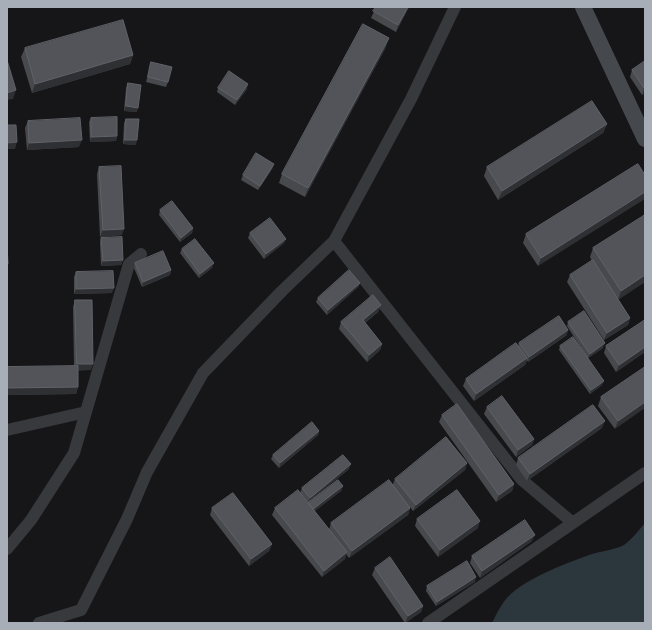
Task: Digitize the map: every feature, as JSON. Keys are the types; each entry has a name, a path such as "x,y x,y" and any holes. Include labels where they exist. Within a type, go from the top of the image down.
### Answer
{"street":[{"path":"39,623 81,610 127,519 148,472 203,373 282,291 334,241 411,99 455,7"},
{"path":"582,7 645,139"},
{"path":"334,241 522,480 573,522"},
{"path":"7,549 31,520 74,453 129,264 141,254"},
{"path":"7,430 86,412"},
{"path":"428,623 645,473"}],"shaded area":[{"path":"645,523 645,623 492,623 506,599 529,581 592,554 624,545"}],"building":[{"path":"376,7 408,7 398,25 373,11"},
{"path":"123,20 133,55 35,84 25,48"},
{"path":"363,24 389,38 308,188 282,174"},
{"path":"7,60 16,90 7,93"},
{"path":"645,61 645,88 644,88 632,70"},
{"path":"151,62 172,67 168,82 148,77"},
{"path":"229,71 248,84 237,100 218,88"},
{"path":"128,83 141,85 138,108 126,106"},
{"path":"592,101 607,124 502,191 487,167"},
{"path":"117,117 117,136 91,137 91,118"},
{"path":"80,118 82,140 29,143 28,121"},
{"path":"126,119 139,119 137,140 125,140"},
{"path":"7,125 16,125 17,142 7,143"},
{"path":"256,153 274,164 260,186 243,175"},
{"path":"638,164 645,175 645,192 541,258 526,234"},
{"path":"121,166 124,229 103,230 99,167"},
{"path":"172,201 193,228 181,238 160,210"},
{"path":"645,215 645,275 621,291 593,248"},
{"path":"270,218 286,239 266,254 250,233"},
{"path":"122,237 123,260 103,261 101,238"},
{"path":"195,239 214,263 200,274 182,249"},
{"path":"7,243 8,264 7,264"},
{"path":"163,251 171,270 143,282 135,263"},
{"path":"593,260 630,318 607,333 570,275"},
{"path":"349,270 360,283 328,310 318,298"},
{"path":"113,271 114,288 76,289 76,272"},
{"path":"373,295 381,305 363,320 382,344 369,355 341,322"},
{"path":"75,300 92,300 93,364 77,364"},
{"path":"584,311 605,343 590,354 568,322"},
{"path":"559,316 568,330 529,357 519,343"},
{"path":"645,320 645,347 619,365 606,346"},
{"path":"573,337 604,381 591,390 560,346"},
{"path":"516,343 527,358 476,394 466,379"},
{"path":"78,366 78,387 7,388 7,367"},
{"path":"645,367 645,402 618,421 601,397"},
{"path":"502,396 534,439 518,450 487,407"},
{"path":"457,404 514,484 499,495 442,415"},
{"path":"593,405 605,421 530,474 518,458"},
{"path":"312,422 319,431 280,463 273,455"},
{"path":"446,437 467,463 416,505 395,479"},
{"path":"343,455 351,464 310,498 302,488"},
{"path":"338,480 343,486 313,509 308,503"},
{"path":"389,480 410,508 352,551 331,523"},
{"path":"298,490 347,552 324,571 275,508"},
{"path":"457,490 480,521 440,550 417,519"},
{"path":"233,493 272,544 251,559 212,508"},
{"path":"525,520 535,535 482,571 472,556"},
{"path":"390,557 423,606 408,616 375,568"},
{"path":"467,561 476,577 437,602 427,586"}]}
